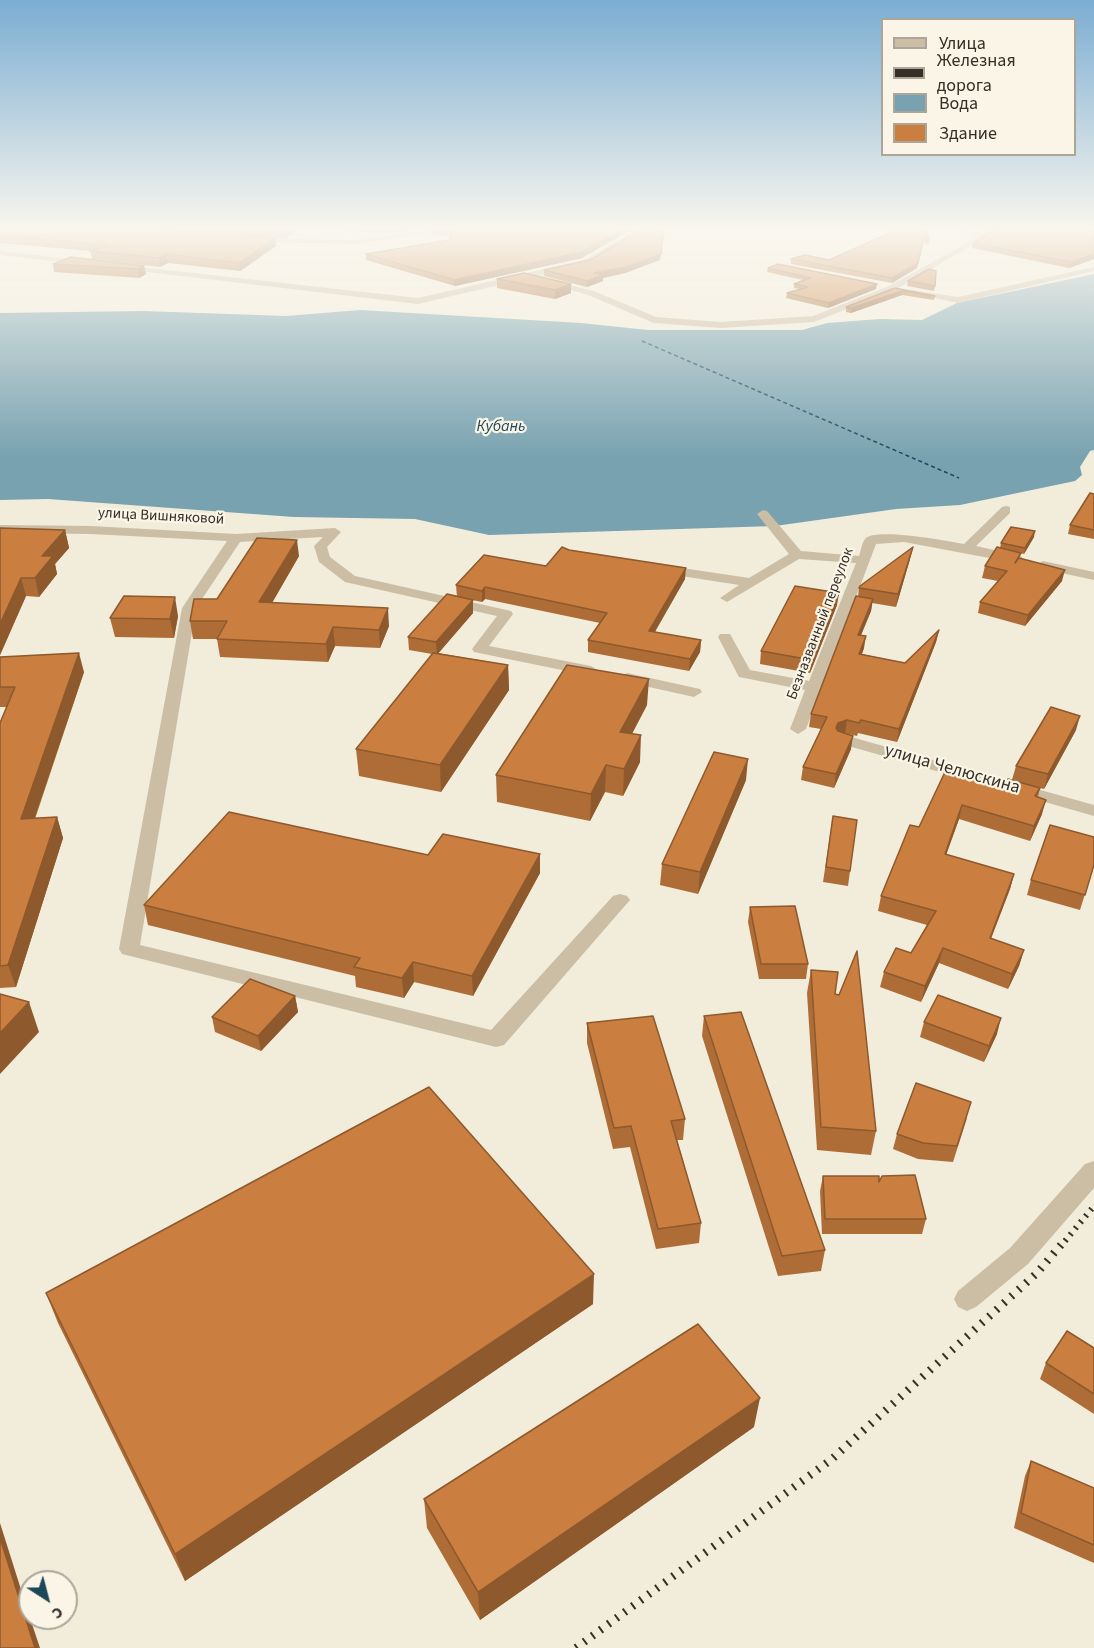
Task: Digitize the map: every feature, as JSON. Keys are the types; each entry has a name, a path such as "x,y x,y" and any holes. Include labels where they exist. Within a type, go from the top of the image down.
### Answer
{"street":[{"path":"616,304 654,320 721,325 814,319 852,304"},
{"path":"967,548 1006,510"},
{"path":"763,514 797,555"},
{"name":"улица Вишняковой","path":"0,529 92,530 236,538"},
{"path":"236,538 335,532 320,546 324,559 350,579 506,614 479,649 694,692"},
{"name":"улица Вишняковой","path":"236,538 189,608 129,949 496,1039 620,900"},
{"name":"Безназванный переулок","path":"798,729 871,541 904,538 967,548 1094,576"},
{"path":"727,598 797,555 864,560"},
{"path":"649,567 752,583"},
{"path":"725,637 744,674 814,687"},
{"name":"улица Челюскина","path":"844,740 1094,811"},
{"path":"967,1299 1019,1256 1094,1170"}],"water":[{"name":"Кубань","path":"955,304 1094,304 1094,450 1090,451 1080,467 1082,475 1075,481 960,505 896,509 775,526 489,535 415,519 294,517 48,499 0,500 0,313 143,311 286,316 360,310 581,323 648,330 802,330 827,323 880,319 922,320"}],"building":[{"path":"854,304 863,304 851,308 846,307"},
{"path":"1090,493 1094,494 1094,530 1070,525"},
{"path":"1011,527 1035,531 1025,548 1001,543"},
{"path":"0,528 65,530 42,556 53,556 35,578 21,578 0,624"},
{"path":"257,538 297,540 259,602 388,608 379,630 333,627 326,644 217,639 227,621 190,621 194,599 217,599"},
{"path":"562,547 686,568 649,631 701,640 690,659 588,640 607,613 485,587 482,591 456,585 484,555 546,566"},
{"path":"913,547 898,594 859,588 860,586"},
{"path":"997,547 1021,553 1015,563 1019,558 1065,570 1028,615 980,602 1007,571 985,566"},
{"path":"795,586 839,593 812,660 761,651"},
{"path":"447,594 473,600 436,642 408,637"},
{"path":"124,596 175,597 170,619 110,618"},
{"path":"856,596 873,599 858,635 866,636 859,654 905,663 939,630 899,729 861,720 859,723 847,720 838,723 836,728 838,731 853,736 836,774 803,767 827,717 811,714"},
{"path":"79,653 21,819 57,817 8,965 0,966 0,723 15,687 0,687 0,657"},
{"path":"433,653 508,665 440,765 356,749"},
{"path":"567,665 649,679 620,732 641,735 624,769 606,765 591,794 496,775"},
{"path":"1051,707 1080,716 1048,774 1016,766"},
{"path":"714,752 748,759 700,872 662,864"},
{"path":"945,772 1003,787 1008,779 1040,788 1035,796 1046,800 1034,826 962,805 945,854 1014,874 990,938 1024,950 1012,974 943,948 925,986 884,972 896,948 911,953 936,911 881,896 910,825 919,827"},
{"path":"229,812 428,855 443,834 540,854 472,976 413,962 402,978 354,967 360,958 144,905"},
{"path":"833,816 857,820 850,871 826,867"},
{"path":"1050,825 1094,837 1094,865 1085,895 1031,880"},
{"path":"795,906 808,964 761,964 750,907"},
{"path":"857,951 876,1131 821,1127 811,970 838,972 835,994 839,995"},
{"path":"250,979 295,996 258,1036 212,1017"},
{"path":"0,994 29,1002 0,1033"},
{"path":"938,995 1001,1018 989,1046 924,1022"},
{"path":"741,1012 825,1250 782,1256 704,1016"},
{"path":"653,1016 685,1119 671,1121 701,1223 658,1229 631,1126 614,1128 587,1023"},
{"path":"916,1083 971,1102 957,1146 923,1143 897,1134"},
{"path":"429,1087 594,1274 175,1554 46,1293"},
{"path":"915,1175 926,1219 825,1219 823,1176 879,1176 879,1182 882,1176"},
{"path":"698,1324 760,1398 478,1592 424,1499"},
{"path":"1067,1331 1094,1348 1094,1394 1046,1363"},
{"path":"1031,1461 1094,1488 1094,1545 1021,1513"},
{"path":"0,1538 18,1595 18,1630 29,1630 35,1648 0,1648"}],"ferry route":[{"path":"642,341 959,478"}],"railway":[{"path":"1065,1241 1094,1206"},
{"path":"576,1648 832,1459 1037,1273 1066,1239"}]}
